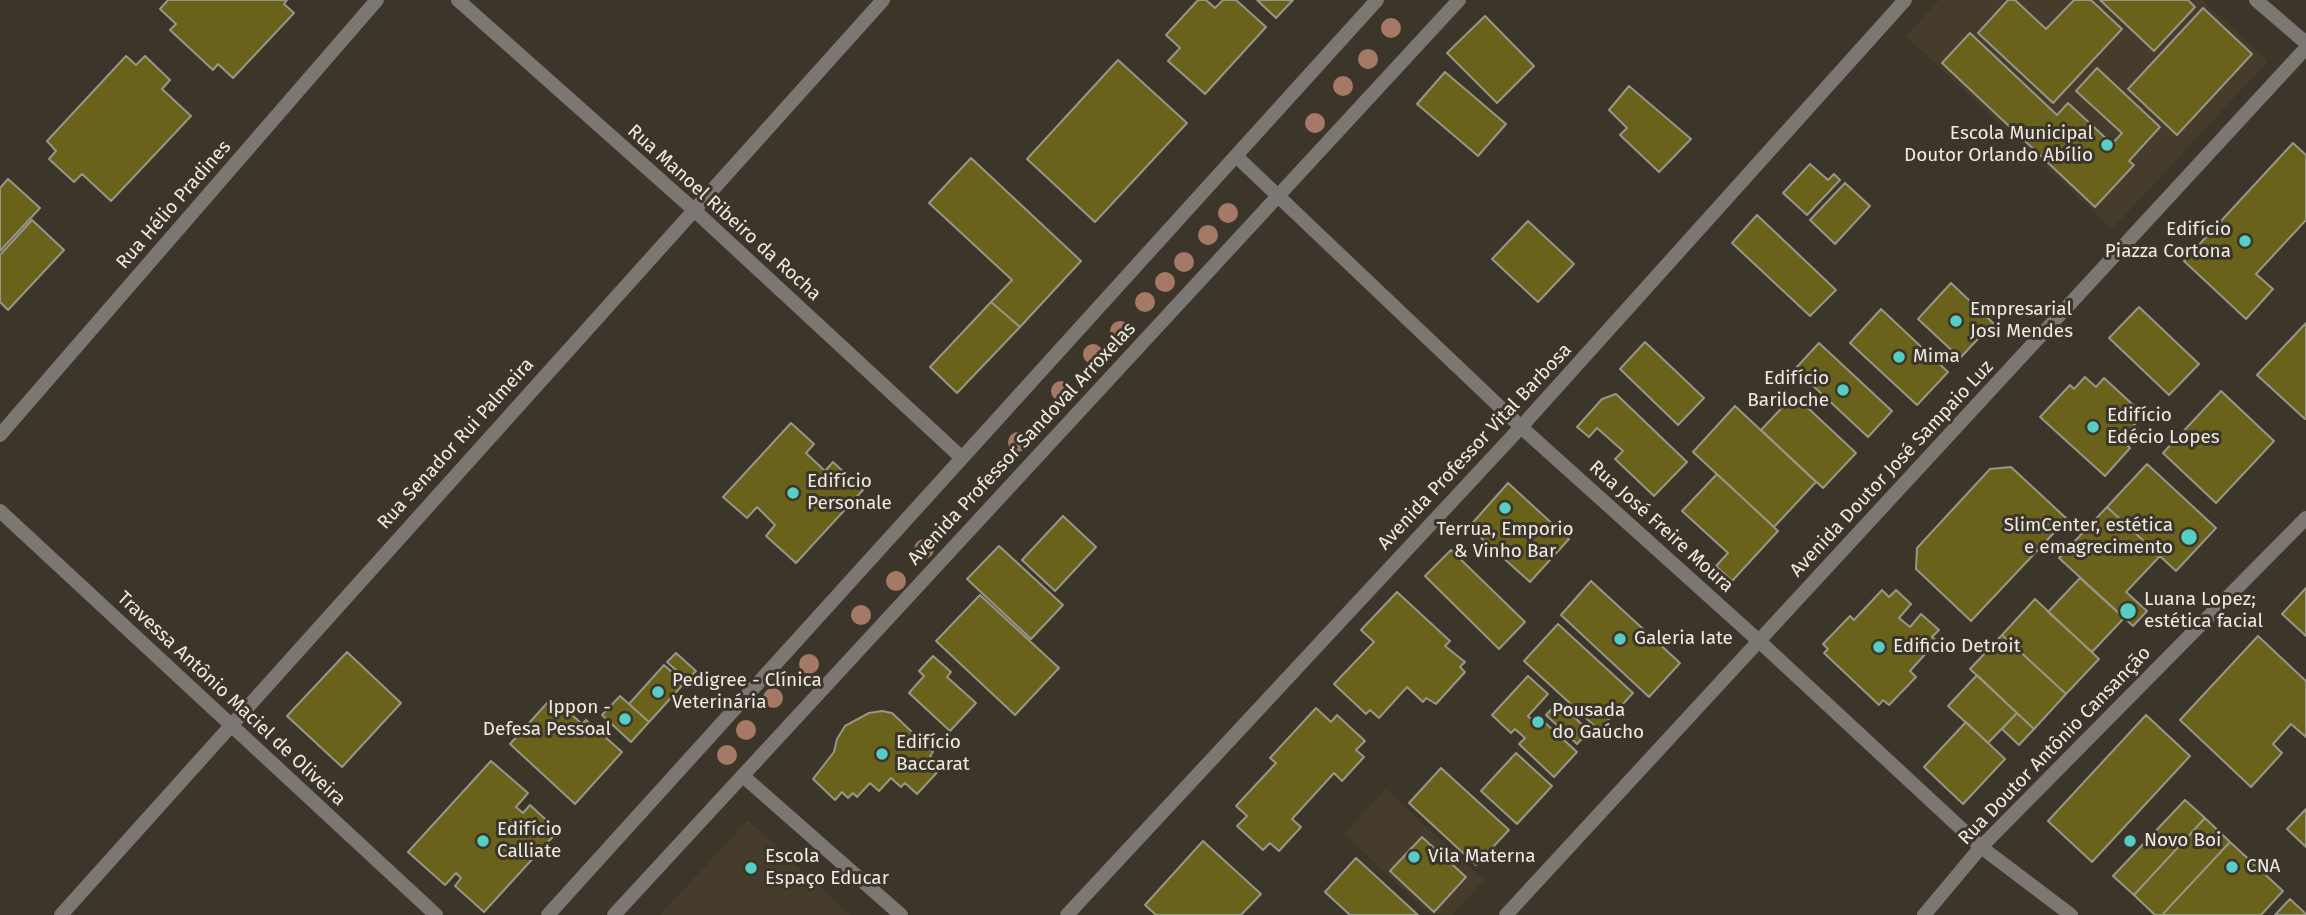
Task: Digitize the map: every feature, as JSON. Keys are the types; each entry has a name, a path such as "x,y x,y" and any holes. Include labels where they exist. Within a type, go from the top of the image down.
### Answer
{"street":[{"name":"Rua Hélio Pradines","path":"0,435 377,0"},
{"name":"Rua Manoel Ribeiro da Rocha","path":"458,0 693,209 962,458"},
{"name":"Rua Senador Rui Palmeira","path":"61,915 883,0"},
{"name":"Avenida Professor Sandoval Arroxelas","path":"548,915 1377,0"},
{"name":"Avenida Professor Sandoval Arroxelas","path":"614,915 1459,0"},
{"name":"Avenida Professor Vital Barbosa","path":"1067,915 1521,427 1905,0"},
{"path":"2256,0 2306,46"},
{"name":"Avenida Doutor José Sampaio Luz","path":"1506,915 2306,46"},
{"name":"Rua José Freire Moura","path":"1236,156 1521,427 1759,641 1981,847 2071,915"},
{"name":"Travessa Antônio Maciel de Oliveira","path":"0,512 436,915"},
{"name":"Rua Doutor Antônio Cansanção","path":"1924,915 1981,847 2306,518"},
{"path":"743,776 901,915"}],"shaded area":[{"name":"Escola Municipal Doutor Orlando Abílio","path":"1939,0 2202,0 2268,61 2112,229 1906,36"},
{"name":"Vila Materna","path":"1386,789 1484,880 1452,915 1431,915 1344,834"},
{"name":"Escola Espaço Educar","path":"748,820 850,915 660,915"}],"building":[{"path":"168,0 287,0 284,4 294,13 233,78 218,64 213,70 170,30 176,24 160,9"},
{"path":"1198,0 1206,0 1215,8 1223,0 1236,0 1266,27 1205,94 1168,61 1180,48 1166,35"},
{"path":"1257,0 1293,0 1276,18"},
{"path":"2008,0 2015,0 2046,29 2074,0 2091,0 2122,29 2053,103 1978,33"},
{"path":"2100,0 2188,0 2195,7 2154,51"},
{"path":"2203,8 2252,54 2177,135 2128,89"},
{"path":"1485,16 1534,66 1497,103 1447,53"},
{"path":"1970,33 2057,115 2068,103 2112,144 2122,133 2076,91 2097,68 2160,127 2129,161 2134,165 2095,207 1942,63"},
{"path":"126,56 136,65 145,56 170,80 162,89 191,116 111,201 82,174 74,182 49,159 56,151 47,141"},
{"path":"1118,60 1187,123 1095,222 1027,159"},
{"path":"1445,72 1506,124 1478,156 1417,104"},
{"path":"1629,86 1691,139 1659,172 1620,135 1627,128 1609,110"},
{"name":"Edifício Piazza Cortona","path":"2293,143 2306,155 2306,220 2256,274 2273,289 2246,319 2184,261"},
{"path":"971,158 1081,261 1020,327 991,302 1012,280 929,203"},
{"path":"1810,164 1828,180 1834,174 1840,180 1807,215 1783,193"},
{"path":"8,179 40,208 0,251 0,188"},
{"path":"1845,183 1870,206 1835,244 1810,220"},
{"path":"1757,215 1836,290 1810,316 1732,243"},
{"path":"32,220 64,250 8,310 0,302 0,255"},
{"path":"1528,221 1574,264 1538,302 1492,259"},
{"name":"Empresarial Josi Mendes","path":"1951,283 1993,323 1960,358 1918,319"},
{"path":"991,302 1020,327 957,393 930,367"},
{"path":"2139,307 2199,364 2169,395 2109,338"},
{"name":"Mima","path":"1881,309 1948,372 1917,405 1850,343"},
{"path":"2306,323 2306,418 2305,419 2257,375"},
{"path":"1645,342 1704,398 1678,425 1620,369"},
{"name":"Edifício Bariloche","path":"1819,343 1892,411 1868,437 1795,369"},
{"name":"Edifício Edécio Lopes","path":"2085,377 2096,387 2104,378 2144,415 2134,425 2138,429 2125,443 2130,448 2105,476 2040,417 2070,385 2074,389"},
{"path":"2221,391 2274,441 2216,503 2163,453"},
{"path":"1616,394 1687,462 1654,496 1615,459 1623,451 1597,428 1589,437 1577,427 1602,399"},
{"path":"1794,395 1856,453 1823,488 1761,430"},
{"path":"1735,406 1816,482 1774,527 1693,452"},
{"name":"Edifício Personale","path":"791,423 814,444 806,453 825,471 833,462 863,490 796,563 766,536 775,525 757,507 747,518 723,497"},
{"path":"2147,464 2216,528 2176,571 2107,507"},
{"path":"2011,467 2067,519 1971,621 1916,569 1917,548 1990,469"},
{"path":"1717,474 1778,531 1732,581 1716,566 1728,553 1682,511"},
{"path":"1508,483 1569,539 1530,582 1469,527"},
{"path":"2107,507 2160,556 2126,592 2147,611 2133,626 2059,558"},
{"path":"1063,516 1096,547 1055,591 1022,560"},
{"path":"999,546 1063,605 1031,639 967,579"},
{"path":"1451,550 1525,622 1499,649 1425,576"},
{"path":"2080,578 2124,618 2092,652 2048,612"},
{"name":"Galeria Iate","path":"1591,581 1680,663 1649,697 1561,615"},
{"path":"2306,588 2306,636 2282,614"},
{"name":"Edificio Detroit","path":"1882,590 1889,597 1896,590 1911,604 1899,618 1910,627 1921,614 1939,630 1932,637 1937,641 1910,671 1916,677 1889,705 1883,700 1879,705 1824,653 1828,649 1823,644 1850,616 1854,620"},
{"path":"1397,592 1450,641 1445,646 1465,662 1460,667 1465,672 1436,704 1426,698 1423,702 1407,687 1379,718 1370,710 1366,714 1334,684 1374,642 1361,630"},
{"path":"980,595 1059,668 1015,715 936,641"},
{"path":"2035,599 2099,659 2066,694 2002,635"},
{"path":"1558,624 1633,693 1599,730 1524,661"},
{"path":"2002,635 2066,694 2034,729 1970,669"},
{"path":"2258,636 2306,681 2306,737 2291,724 2273,744 2282,753 2251,787 2180,720"},
{"path":"347,652 401,703 342,767 287,716"},
{"path":"676,653 696,671 687,680 667,662"},
{"path":"933,656 951,672 947,677 976,703 950,731 909,693 924,676 919,671"},
{"name":"Pedigree - Clínica Veterinária","path":"664,665 687,680 649,722 629,704"},
{"path":"1977,675 2017,713 1988,743 1948,706"},
{"path":"1528,676 1548,694 1528,716 1537,725 1542,720 1577,752 1554,777 1519,744 1525,738 1515,729 1511,733 1492,715"},
{"name":"Ippon - Defesa Pessoal","path":"620,696 649,722 631,742 602,715"},
{"path":"548,702 556,709 560,704 582,724 586,720 622,752 575,804 510,744"},
{"path":"1558,702 1589,731 1577,744 1546,715"},
{"path":"1316,708 1331,722 1337,715 1365,741 1356,750 1364,757 1342,781 1334,773 1292,819 1301,827 1279,851 1270,843 1263,850 1237,826 1247,816 1236,806 1276,763 1270,758"},
{"name":"Edifício Baccarat","path":"869,713 892,713 933,752 930,756 942,767 917,794 905,783 901,787 891,778 879,791 870,783 857,797 853,793 848,798 842,792 835,800 813,779 834,752 837,739 845,726"},
{"path":"2017,713 2034,729 2019,745 2002,729"},
{"path":"2146,715 2190,756 2092,862 2048,821"},
{"path":"1966,722 2005,759 1963,804 1924,767"},
{"path":"1516,753 1552,786 1517,824 1481,791"},
{"name":"Edifício Calliate","path":"491,761 528,793 516,807 523,813 530,805 558,831 484,912 455,886 461,878 456,873 445,885 408,852"},
{"path":"1441,768 1509,830 1476,865 1409,803"},
{"path":"2185,800 2205,818 2134,895 2113,876"},
{"path":"2306,809 2306,847 2287,829"},
{"path":"2205,818 2230,842 2162,915 2155,915 2134,895"},
{"path":"1422,837 1466,877 1434,912 1390,871"},
{"path":"1203,841 1261,894 1241,915 1156,915 1145,905"},
{"name":"CNA","path":"2230,842 2283,891 2261,915 2162,915"},
{"path":"1356,858 1418,915 1350,915 1325,892"},
{"path":"2290,899 2306,914 2306,915 2275,915"}],"place":[{"name":"Escola Municipal Doutor Orlando Abílio","path":"2107,145"},
{"name":"Edifício Piazza Cortona","path":"2245,241"},
{"name":"Empresarial Josi Mendes","path":"1956,321"},
{"name":"Mima","path":"1899,357"},
{"name":"Edifício Bariloche","path":"1843,390"},
{"name":"Edifício Edécio Lopes","path":"2093,427"},
{"name":"Edifício Personale","path":"793,493"},
{"name":"Terrua, Emporio & Vinho Bar","path":"1505,508"},
{"name":"SlimCenter, estética e emagrecimento","path":"2189,537"},
{"name":"Luana Lopez; estética facial","path":"2128,611"},
{"name":"Galeria Iate","path":"1620,639"},
{"name":"Edificio Detroit","path":"1879,647"},
{"name":"Pedigree - Clínica Veterinária","path":"658,692"},
{"name":"Ippon - Defesa Pessoal","path":"625,719"},
{"name":"Pousada do Gaúcho","path":"1538,722"},
{"name":"Edifício Baccarat","path":"882,754"},
{"name":"Edifício Calliate","path":"483,841"},
{"name":"Novo Boi","path":"2130,841"},
{"name":"Vila Materna","path":"1414,857"},
{"name":"CNA","path":"2232,867"},
{"name":"Escola Espaço Educar","path":"751,868"}]}
